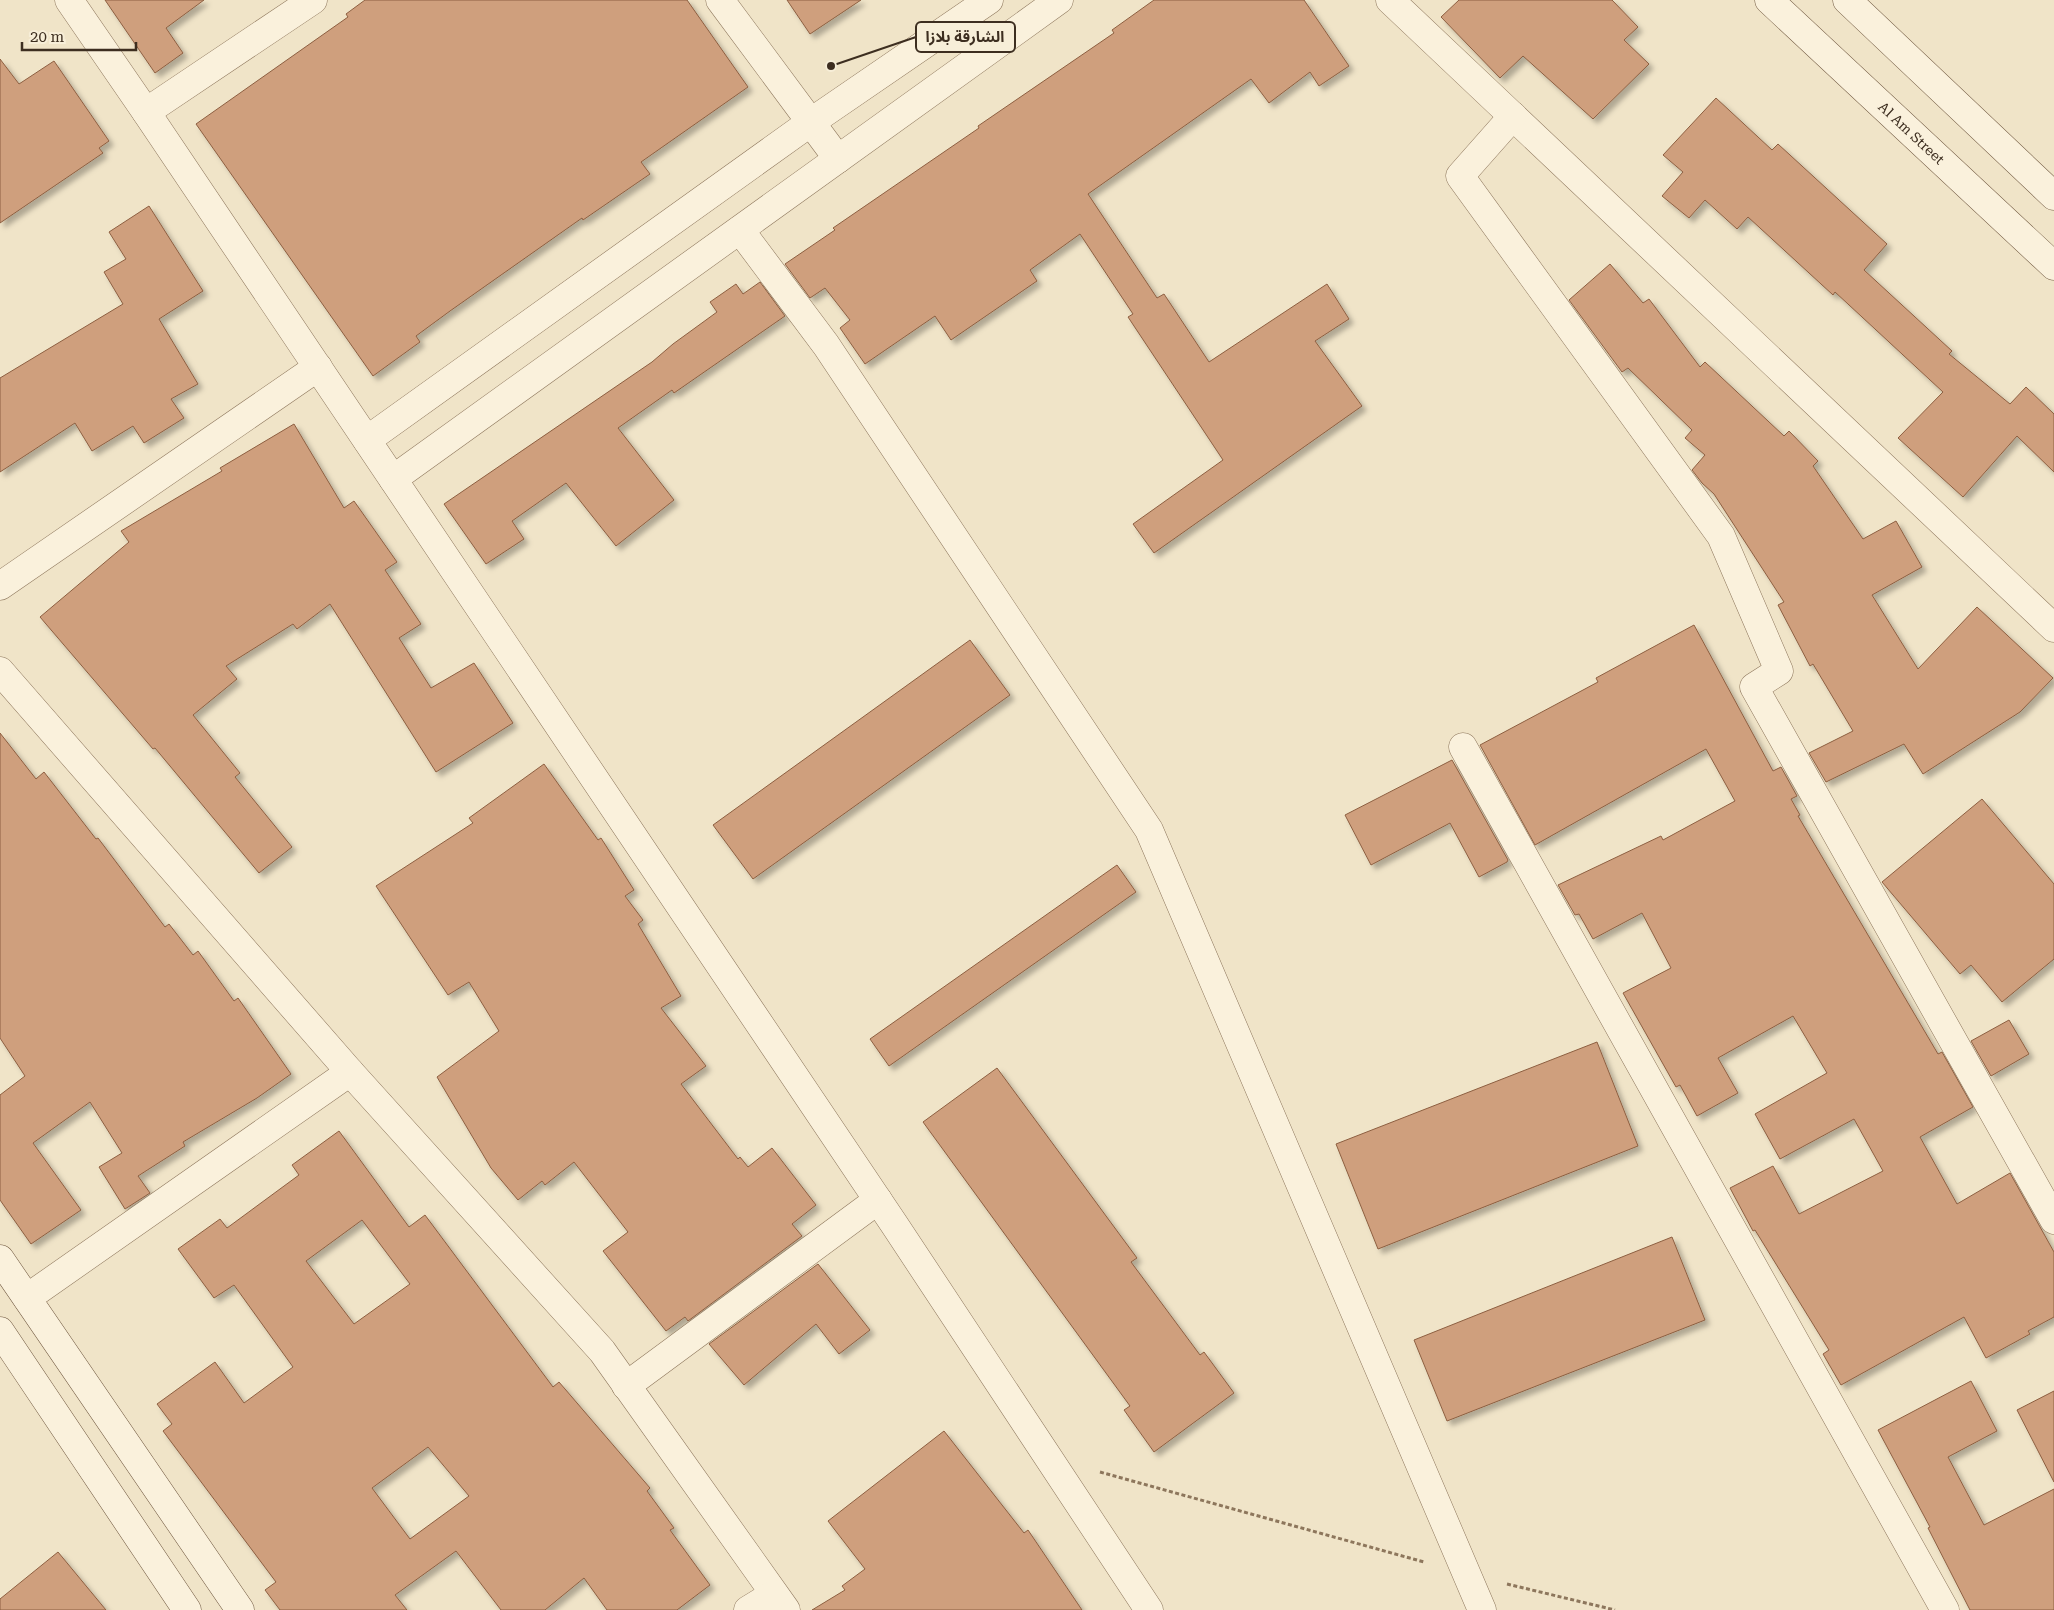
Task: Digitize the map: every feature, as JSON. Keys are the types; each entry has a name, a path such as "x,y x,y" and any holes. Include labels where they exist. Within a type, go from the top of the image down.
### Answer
{"street":[{"path":"68,0 394,479 878,1200 1150,1610"},
{"path":"146,112 313,0"},
{"path":"720,0 838,159"},
{"path":"367,440 811,122 989,0"},
{"path":"394,479 1059,0"},
{"path":"1390,0 2054,628"},
{"name":"Al Am Street","path":"1769,0 2054,266"},
{"path":"1847,0 2054,196"},
{"path":"1513,116 1460,176 1721,536 1779,671 1754,687 2054,1220"},
{"path":"740,230 826,345 1149,830 1482,1610"},
{"path":"0,586 318,367"},
{"path":"0,671 350,1072 602,1351 780,1602 748,1610"},
{"path":"1463,747 1945,1610"},
{"path":"28,1298 350,1072"},
{"path":"626,1386 878,1200"},
{"path":"0,1259 240,1610"},
{"path":"0,1331 187,1610"}],"path":[{"path":"1049,1458 1466,1574 1615,1610"}],"building":[{"path":"105,0 204,0 166,28 183,53 155,73"},
{"path":"365,0 687,0 748,87 641,162 650,174 583,220 582,218 450,311 416,336 420,342 373,376 196,124 348,17 346,14"},
{"path":"787,0 861,0 810,34"},
{"path":"1154,0 1304,0 1349,66 1319,86 1310,72 1269,103 1251,79 1088,194 1157,298 1164,294 1209,362 1327,284 1349,319 1315,341 1362,406 1154,553 1133,524 1223,460 1128,317 1133,314 1080,234 1030,270 1037,281 951,340 935,316 865,364 840,328 850,320 825,288 810,298 785,264 835,230 833,228 979,128 978,126 1114,33 1112,30"},
{"path":"1459,0 1612,0 1638,27 1624,40 1649,64 1593,119 1523,56 1500,78 1441,17"},
{"path":"0,59 19,84 54,61 109,141 99,148 103,153 0,223"},
{"path":"1716,98 1772,150 1778,144 1887,244 1864,270 1952,351 1949,354 2010,404 2026,387 2054,414 2054,472 2017,436 1963,497 1898,438 1943,392 1835,292 1833,295 1748,217 1737,229 1705,200 1689,218 1662,196 1683,172 1663,155"},
{"path":"149,206 203,291 159,319 198,384 171,399 184,418 144,443 133,426 92,451 75,423 0,472 0,378 123,304 104,272 126,259 109,232"},
{"path":"1610,264 1643,303 1649,299 1700,367 1705,362 1784,436 1789,431 1818,461 1813,466 1863,539 1896,521 1922,567 1872,595 1918,669 1977,607 2053,678 2020,712 1923,774 1904,744 1826,782 1809,753 1853,731 1813,664 1810,666 1778,605 1784,602 1714,494 1692,470 1705,455 1685,438 1692,430 1628,368 1622,372 1569,300"},
{"path":"760,282 785,316 674,393 672,390 618,428 674,500 616,546 566,483 512,521 524,539 486,564 444,504 652,362 717,312 710,302 736,284 743,294"},
{"path":"294,424 344,508 354,501 397,562 385,570 421,624 399,638 431,688 474,663 513,723 436,772 330,604 297,629 293,624 226,666 237,679 193,715 240,773 235,777 292,847 259,873 155,748 153,749 40,617 129,542 121,531 222,471 220,468"},
{"path":"1694,625 1773,771 1781,767 1797,796 1791,799 1800,815 1798,816 1938,1054 1942,1052 1973,1107 1920,1137 1957,1204 2010,1173 2054,1252 2054,1317 2028,1331 2030,1334 1986,1358 1964,1317 1841,1385 1823,1354 1829,1350 1755,1230 1753,1231 1730,1188 1773,1166 1799,1214 1883,1171 1854,1119 1780,1159 1755,1114 1827,1073 1793,1016 1718,1058 1738,1093 1697,1116 1680,1085 1676,1087 1623,993 1671,968 1642,913 1593,939 1579,914 1575,915 1558,885 1661,836 1663,840 1735,801 1706,749 1535,845 1480,745 1598,682 1596,678"},
{"path":"970,640 1010,695 753,879 713,825"},
{"path":"0,733 36,779 44,772 96,839 98,838 165,927 169,924 193,955 198,951 234,1001 238,998 291,1074 257,1098 183,1142 185,1146 138,1176 150,1193 125,1209 99,1167 122,1153 90,1102 33,1143 81,1210 31,1244 0,1200 0,1095 25,1076 0,1038"},
{"path":"1452,760 1508,860 1507,862 1479,877 1450,823 1371,865 1345,815"},
{"path":"544,764 598,840 601,838 634,890 625,896 643,920 638,924 681,996 661,1008 706,1066 681,1084 738,1159 740,1157 748,1167 772,1148 816,1205 792,1224 802,1236 688,1321 685,1317 666,1331 603,1251 628,1232 574,1162 545,1185 542,1181 518,1200 491,1168 437,1077 499,1031 469,982 448,995 376,886 473,823 469,818"},
{"path":"1982,799 2054,884 2054,959 2002,1002 1971,965 1960,974 1882,882"},
{"path":"1117,865 1136,892 889,1066 870,1039"},
{"path":"2009,1020 2029,1054 1991,1076 1971,1041"},
{"path":"1597,1042 1638,1146 1378,1249 1336,1144"},
{"path":"997,1068 1137,1258 1131,1262 1200,1355 1204,1352 1234,1393 1154,1452 1124,1410 1130,1406 923,1122"},
{"path":"339,1131 409,1227 425,1215 553,1387 559,1382 650,1488 647,1491 674,1528 670,1530 710,1585 677,1610 607,1610 584,1578 545,1610 501,1610 456,1551 395,1595 407,1610 280,1610 265,1590 276,1582 163,1431 172,1424 157,1404 215,1362 244,1403 293,1367 234,1285 214,1298 178,1249 220,1219 227,1228 299,1175 292,1165","holes":["362,1220 410,1284 354,1324 306,1261","428,1447 469,1496 410,1539 372,1488"]},
{"path":"1672,1237 1705,1320 1447,1421 1414,1340"},
{"path":"818,1264 870,1330 839,1354 816,1324 744,1385 709,1344"},
{"path":"1971,1381 1997,1431 1948,1457 1984,1525 2054,1489 2054,1610 1970,1610 1928,1528 1930,1527 1878,1430"},
{"path":"2054,1391 2054,1482 2017,1410"},
{"path":"944,1431 1024,1533 1028,1530 1082,1610 812,1610 845,1590 842,1586 865,1569 828,1521"},
{"path":"58,1552 106,1610 0,1610 0,1599"}],"place":[{"name":"الشارقة بلازا","path":"831,66"}]}
